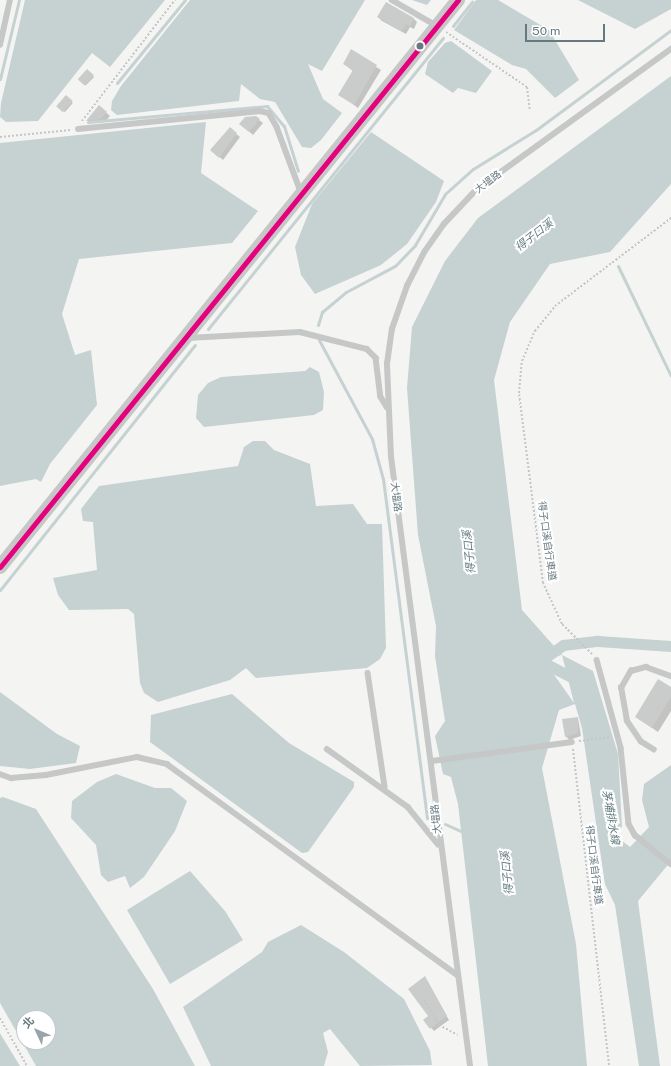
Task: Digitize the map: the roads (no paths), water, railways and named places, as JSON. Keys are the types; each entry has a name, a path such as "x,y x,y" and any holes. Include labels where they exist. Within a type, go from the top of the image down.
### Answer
{"street":[{"path":"0,567 301,192 458,0"}],"lane":[{"path":"0,45 10,0"},
{"path":"392,0 438,26"},
{"name":"大塭路","path":"470,1066 468,1037 457,975 449,894 439,846 432,761 387,407 392,329 407,286 444,224 476,190 671,49"},
{"path":"78,129 260,111 269,113 277,127 301,192"},
{"path":"184,338 300,332 367,349 376,358 381,397 387,407"},
{"path":"597,660 623,759 629,824 635,835 671,864"},
{"path":"654,750 641,742 627,721 621,688 631,671 646,667 671,676"},
{"path":"368,673 385,787"},
{"path":"432,761 572,742"},
{"path":"327,750 385,787 408,807 439,846"},
{"path":"0,774 12,778 46,775 137,757 167,764 457,975"}],"water":[{"path":"25,0 165,0 110,67 92,53 38,121 6,122 0,117 1,103"},
{"path":"190,0 365,0 322,71 308,64 323,99 342,113 321,140 311,148 302,147 275,102 260,99 241,84 239,101 117,115 111,110 112,101 121,86"},
{"path":"412,0 431,0 427,5"},
{"path":"476,0 498,0 549,30 579,80 555,98 526,69 512,65 454,30"},
{"path":"578,0 671,0 671,9 635,29"},
{"path":"451,41 492,71 476,93 458,88 453,93 425,74 428,62 445,43"},
{"name":"得子口溪","path":"671,76 671,184 610,252 550,264 510,322 494,380 522,610 562,655 593,671 618,754 622,826 617,837 630,847 649,827 642,800 644,784 671,765 671,861 638,901 660,1066 639,1066 615,905 605,884 582,728 575,704 559,710 542,768 576,944 587,1066 488,1066 458,804 451,777 443,774 435,736 445,721 435,656 436,626 418,535 407,388 412,327 445,261 478,218","holes":["562,655 574,703 543,659"]},
{"path":"206,122 201,173 258,211 232,243 79,259 62,314 75,355 91,350 97,405 50,464 41,482 36,479 0,486 0,143"},
{"path":"371,132 444,181 436,202 407,244 381,265 315,294 301,275 295,247 312,204"},
{"path":"310,367 319,372 324,392 323,410 314,415 204,427 196,418 198,395 208,383 221,377 305,371"},
{"path":"253,441 265,441 274,450 310,464 316,506 353,504 367,524 382,524 386,648 380,659 367,668 256,678 246,668 230,680 158,702 144,693 140,683 134,614 128,609 69,610 58,595 53,578 97,570 93,522 83,521 81,509 99,486 238,466 244,447"},
{"path":"0,692 57,734 80,746 76,763 30,769 0,766"},
{"path":"232,694 289,743 354,782 354,787 308,852 302,853 150,742 151,715"},
{"path":"116,774 155,788 171,788 187,801 175,831 144,877 130,888 125,876 108,882 101,875 96,845 71,818 72,801 97,782"},
{"path":"3,797 36,809 153,989 195,1066 36,1066 27,1050 56,1050 56,1010 16,1010 16,1031 0,1003 0,798"},
{"path":"190,871 225,911 243,940 170,984 127,910"},
{"path":"301,925 344,952 404,999 430,1051 432,1065 360,1066 330,1029 323,1033 328,1052 324,1066 211,1066 183,1007 262,952 268,942"},
{"path":"0,1033 1,1035 20,1066 0,1066"}],"waterway":[{"path":"0,79 19,0"},
{"path":"117,83 185,0"},
{"path":"453,26 472,2"},
{"path":"318,325 322,312 346,292 395,266 415,245 445,194 473,169 536,130 671,30"},
{"path":"208,329 443,38"},
{"path":"88,122 267,106 284,126 298,171"},
{"path":"618,266 671,376"},
{"path":"319,340 372,439 383,479 427,818"},
{"path":"0,590 195,345"},
{"path":"546,657 563,645 598,641 671,646"},
{"name":"茅埔排水線","path":"529,655 579,681"},
{"path":"445,824 463,832"}]}
